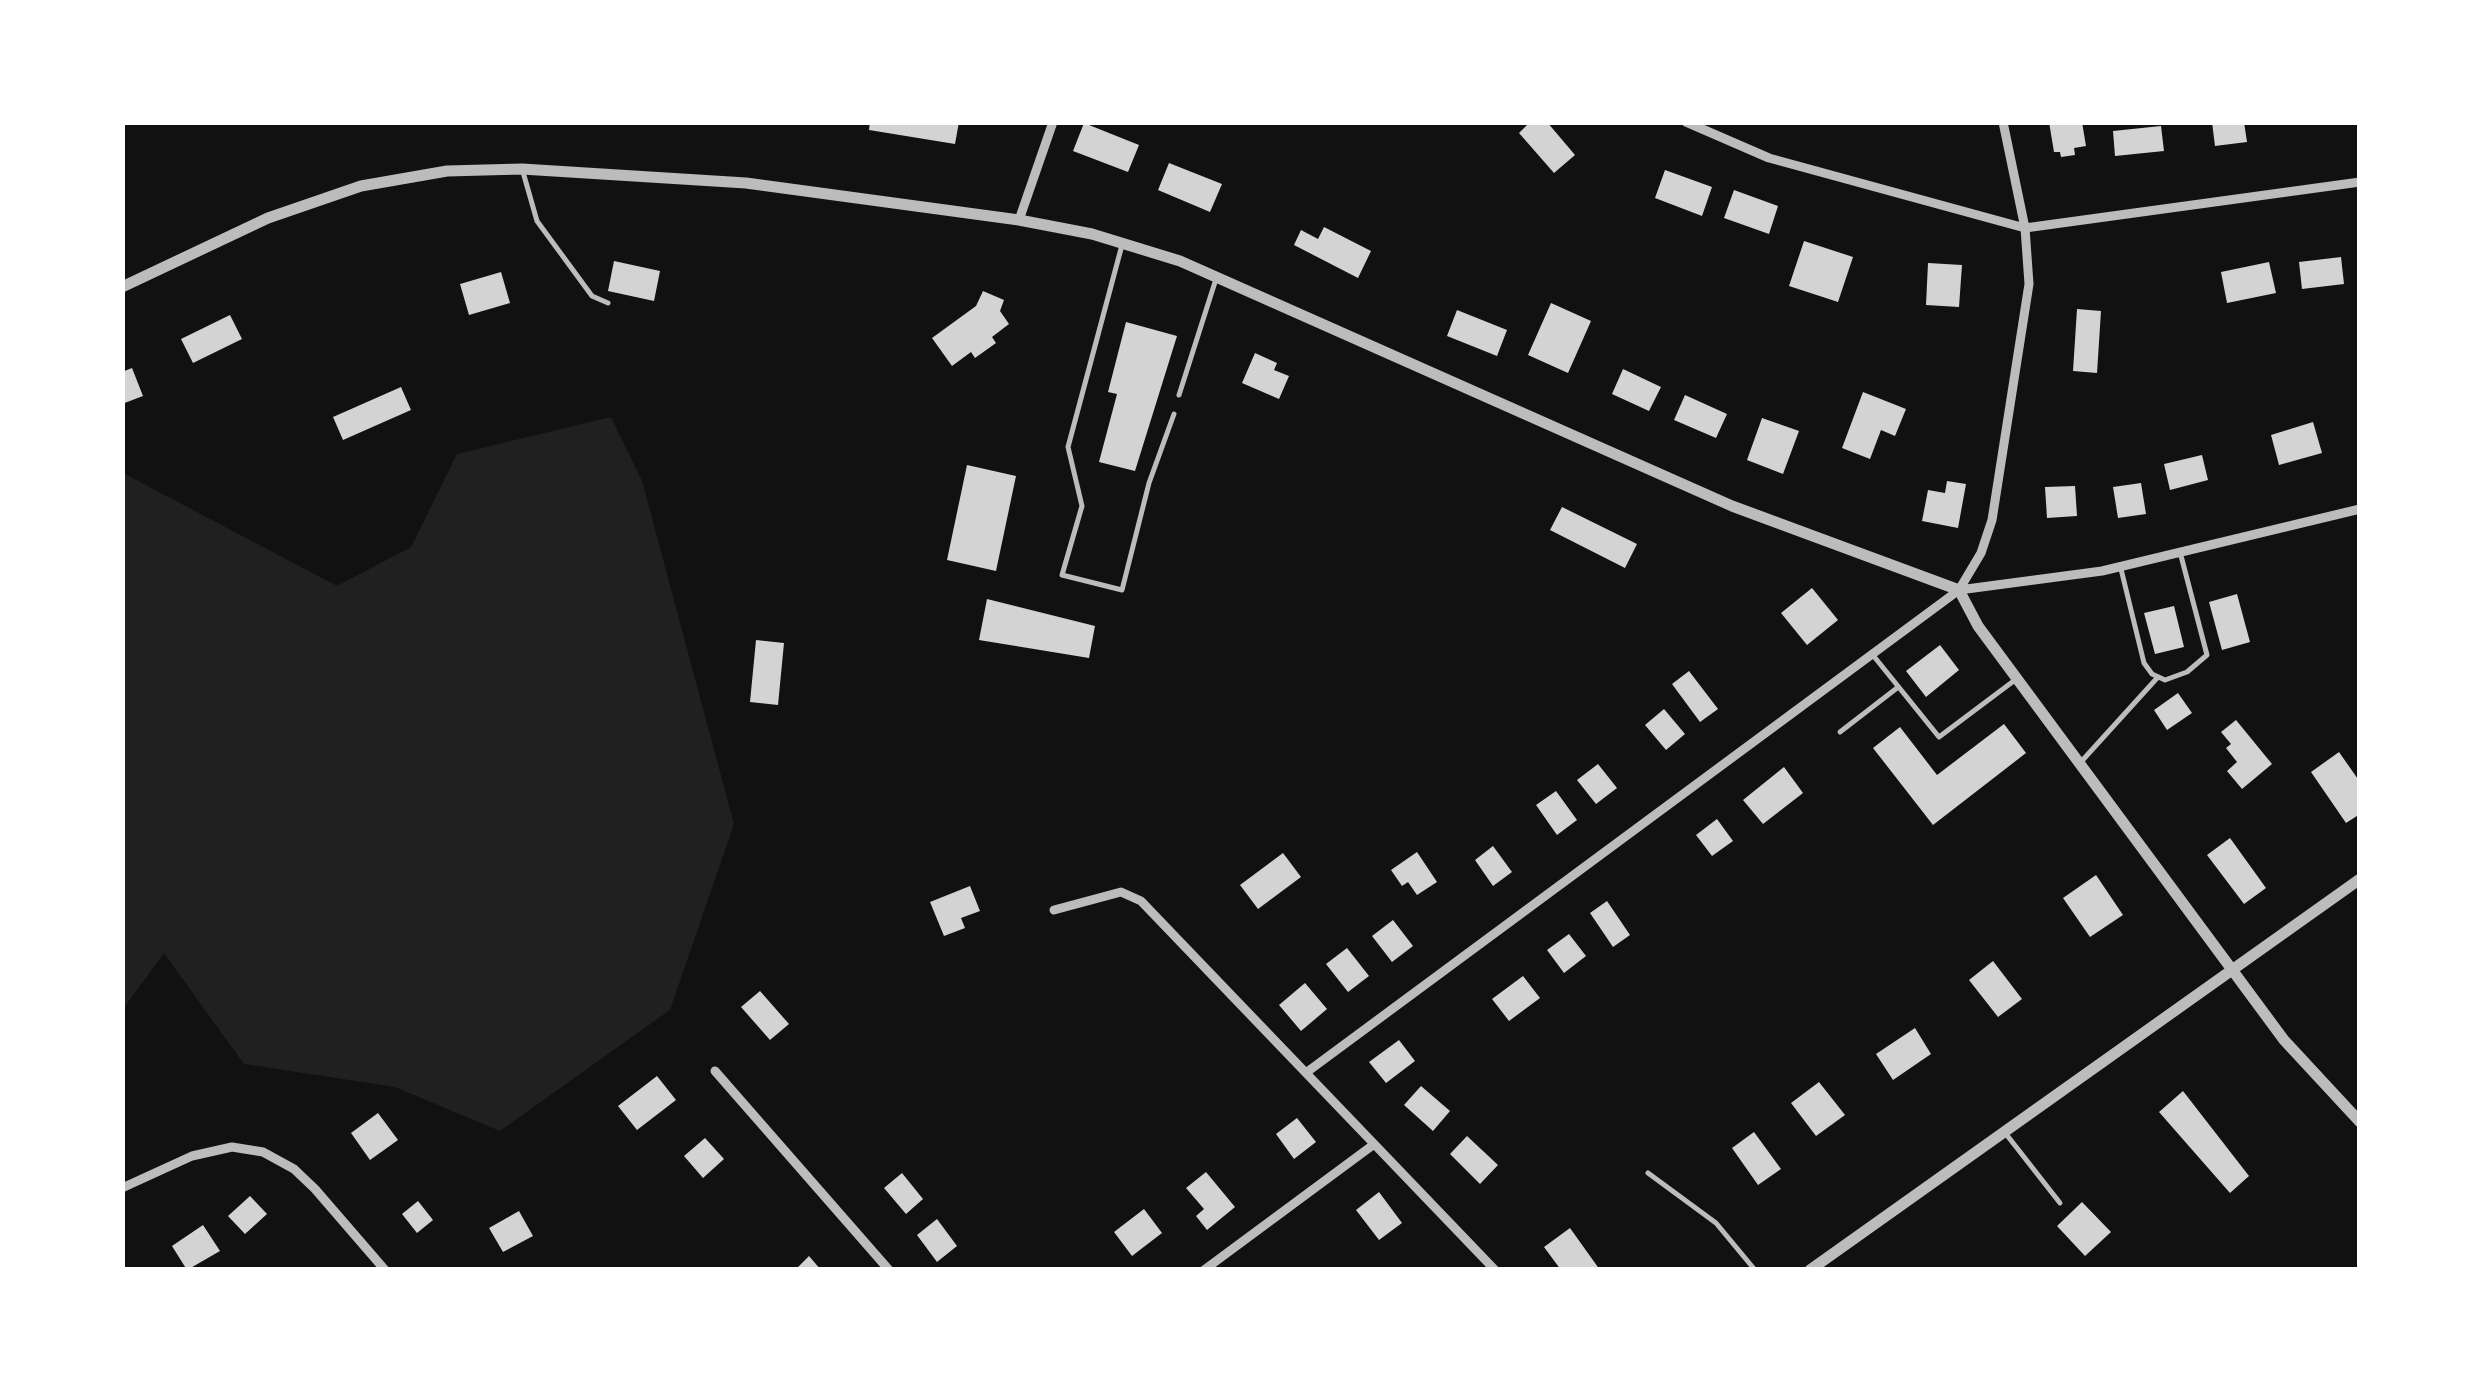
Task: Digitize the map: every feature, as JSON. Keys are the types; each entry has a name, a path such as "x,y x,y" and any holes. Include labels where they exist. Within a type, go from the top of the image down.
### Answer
{"street":[{"path":"1019,220 1052,122"},
{"path":"1686,122 1769,158 2025,228 2360,182"},
{"path":"1306,1072 1959,590 1981,553 1992,520 2029,284 2025,228 2003,122"},
{"path":"122,287 268,218 362,186 446,171 522,169 746,184 1019,220 1122,244 1217,276 1489,402 1732,506 1959,590 2120,566 2360,509"},
{"path":"1959,590 1978,626 2284,1040 2360,1122"},
{"path":"1810,1270 2360,879"},
{"path":"1054,910 1120,892 1141,901 1496,1270"},
{"path":"715,1070 890,1270"},
{"path":"1204,1270 1373,1145"},
{"path":"122,1188 192,1156 232,1147 263,1152 294,1169 316,1189 386,1270"}],"lane":[{"path":"522,169 538,221 592,296 608,303"},
{"path":"1122,244 1068,447 1082,506 1062,574 1122,590 1149,483 1174,414"},
{"path":"1179,395 1217,276"},
{"path":"2120,566 2144,662 2165,680 2187,672 2207,655 2180,552"},
{"path":"1872,654 1939,737 2018,678"},
{"path":"2080,763 2158,677"},
{"path":"1840,732 1896,688"},
{"path":"2004,1132 2060,1203"},
{"path":"1648,1174 1716,1223 1755,1270"}],"shaded area":[{"path":"611,417 642,481 734,824 670,1010 500,1131 395,1087 244,1064 164,953 123,1009 123,473 337,586 411,547 457,454"}],"building":[{"path":"870,122 959,122 955,144 869,130"},
{"path":"1530,122 1547,122 1575,155 1554,173 1519,133"},
{"path":"2049,122 2082,122 2086,146 2074,148 2075,155 2061,157 2060,152 2054,152"},
{"path":"2212,122 2244,122 2247,142 2215,146"},
{"path":"1084,123 1139,145 1128,172 1073,151"},
{"path":"2161,126 2164,151 2115,156 2113,131"},
{"path":"1169,163 1222,184 1210,212 1158,190"},
{"path":"1665,170 1712,187 1702,216 1655,198"},
{"path":"1734,190 1778,206 1769,234 1724,218"},
{"path":"1324,227 1371,251 1358,278 1294,245 1301,230 1318,239"},
{"path":"1804,241 1853,257 1838,302 1789,286"},
{"path":"2341,257 2344,284 2302,289 2299,262"},
{"path":"614,261 660,271 654,301 608,291"},
{"path":"2269,262 2276,293 2227,303 2221,272"},
{"path":"1928,263 1962,265 1959,307 1926,305"},
{"path":"501,272 510,303 469,315 460,284"},
{"path":"983,291 1004,300 1000,311 1009,324 992,337 996,343 975,358 971,352 952,366 932,338 976,306"},
{"path":"1551,303 1591,321 1568,373 1528,355"},
{"path":"2077,309 2101,311 2097,373 2073,371"},
{"path":"1457,310 1507,330 1497,356 1447,336"},
{"path":"230,315 242,339 193,363 181,339"},
{"path":"1126,322 1177,336 1135,471 1099,462 1117,394 1108,392"},
{"path":"1255,353 1277,363 1274,370 1289,376 1279,399 1242,383"},
{"path":"132,368 143,396 122,404 122,372"},
{"path":"1623,369 1661,387 1649,411 1612,394"},
{"path":"401,387 411,410 343,440 333,417"},
{"path":"1863,392 1906,409 1895,436 1881,430 1870,459 1842,448"},
{"path":"1685,395 1727,414 1716,438 1674,420"},
{"path":"1762,418 1799,431 1783,474 1747,460"},
{"path":"2313,422 2322,453 2279,465 2271,435"},
{"path":"2202,455 2208,480 2170,490 2164,464"},
{"path":"967,465 1016,476 996,571 947,560"},
{"path":"1947,481 1966,484 1958,528 1922,521 1928,490 1945,493"},
{"path":"2141,483 2146,514 2118,518 2113,487"},
{"path":"2075,486 2077,516 2047,518 2045,487"},
{"path":"1562,507 1637,544 1625,568 1550,530"},
{"path":"1812,588 1838,620 1807,645 1781,613"},
{"path":"2237,594 2250,642 2222,650 2209,602"},
{"path":"987,599 1095,626 1089,658 979,640"},
{"path":"2174,606 2184,647 2155,654 2144,613"},
{"path":"756,640 784,643 778,705 750,702"},
{"path":"1940,645 1959,670 1926,697 1906,671"},
{"path":"1689,671 1718,709 1700,722 1672,684"},
{"path":"2178,693 2192,713 2167,730 2154,710"},
{"path":"1664,709 1685,734 1666,750 1645,725"},
{"path":"2236,720 2272,764 2242,789 2227,771 2237,762 2226,748 2231,744 2221,732"},
{"path":"2004,724 2026,753 1933,825 1873,748 1900,727 1937,775"},
{"path":"2339,752 2360,782 2360,814 2346,823 2311,772"},
{"path":"1598,764 1617,788 1596,804 1577,780"},
{"path":"1784,767 1803,793 1763,824 1743,800"},
{"path":"1556,791 1577,820 1557,835 1536,805"},
{"path":"1717,819 1733,841 1712,856 1696,835"},
{"path":"2230,838 2266,888 2244,904 2207,855"},
{"path":"1493,846 1512,872 1493,886 1475,860"},
{"path":"1417,852 1437,882 1417,895 1408,882 1402,886 1391,870"},
{"path":"1283,853 1301,877 1258,909 1240,885"},
{"path":"2096,875 2123,915 2090,937 2063,898"},
{"path":"970,886 980,911 961,918 965,928 944,936 930,902"},
{"path":"1607,901 1630,935 1613,947 1590,913"},
{"path":"1393,920 1413,946 1392,962 1372,936"},
{"path":"1569,934 1586,956 1564,973 1547,950"},
{"path":"1347,948 1369,976 1348,992 1326,964"},
{"path":"1993,961 2022,999 1998,1017 1969,980"},
{"path":"1523,976 1540,998 1509,1021 1492,999"},
{"path":"1305,983 1327,1009 1301,1031 1279,1005"},
{"path":"760,991 789,1024 770,1040 741,1007"},
{"path":"1915,1028 1931,1054 1893,1080 1876,1054"},
{"path":"1399,1040 1415,1061 1386,1083 1369,1062"},
{"path":"657,1076 676,1100 637,1130 618,1106"},
{"path":"1819,1082 1845,1115 1816,1136 1791,1103"},
{"path":"1421,1086 1450,1111 1433,1131 1404,1105"},
{"path":"2183,1091 2249,1176 2230,1193 2159,1112"},
{"path":"378,1113 398,1140 370,1160 351,1133"},
{"path":"1297,1118 1316,1142 1294,1159 1276,1134"},
{"path":"1754,1132 1781,1169 1758,1185 1732,1148"},
{"path":"1467,1136 1498,1165 1480,1184 1450,1154"},
{"path":"705,1138 724,1159 703,1178 684,1156"},
{"path":"1206,1172 1235,1207 1207,1230 1196,1216 1204,1209 1186,1188"},
{"path":"902,1173 923,1199 906,1214 884,1188"},
{"path":"1379,1192 1402,1223 1379,1240 1356,1210"},
{"path":"250,1196 267,1214 245,1234 228,1216"},
{"path":"418,1201 433,1220 417,1233 402,1214"},
{"path":"2082,1202 2111,1232 2085,1256 2057,1226"},
{"path":"1144,1209 1162,1233 1132,1256 1114,1232"},
{"path":"519,1211 533,1236 503,1252 489,1228"},
{"path":"937,1219 957,1246 937,1262 917,1235"},
{"path":"203,1225 220,1251 187,1270 172,1246"},
{"path":"1570,1228 1600,1270 1561,1270 1544,1247"},
{"path":"809,1256 821,1270 795,1270"}]}
